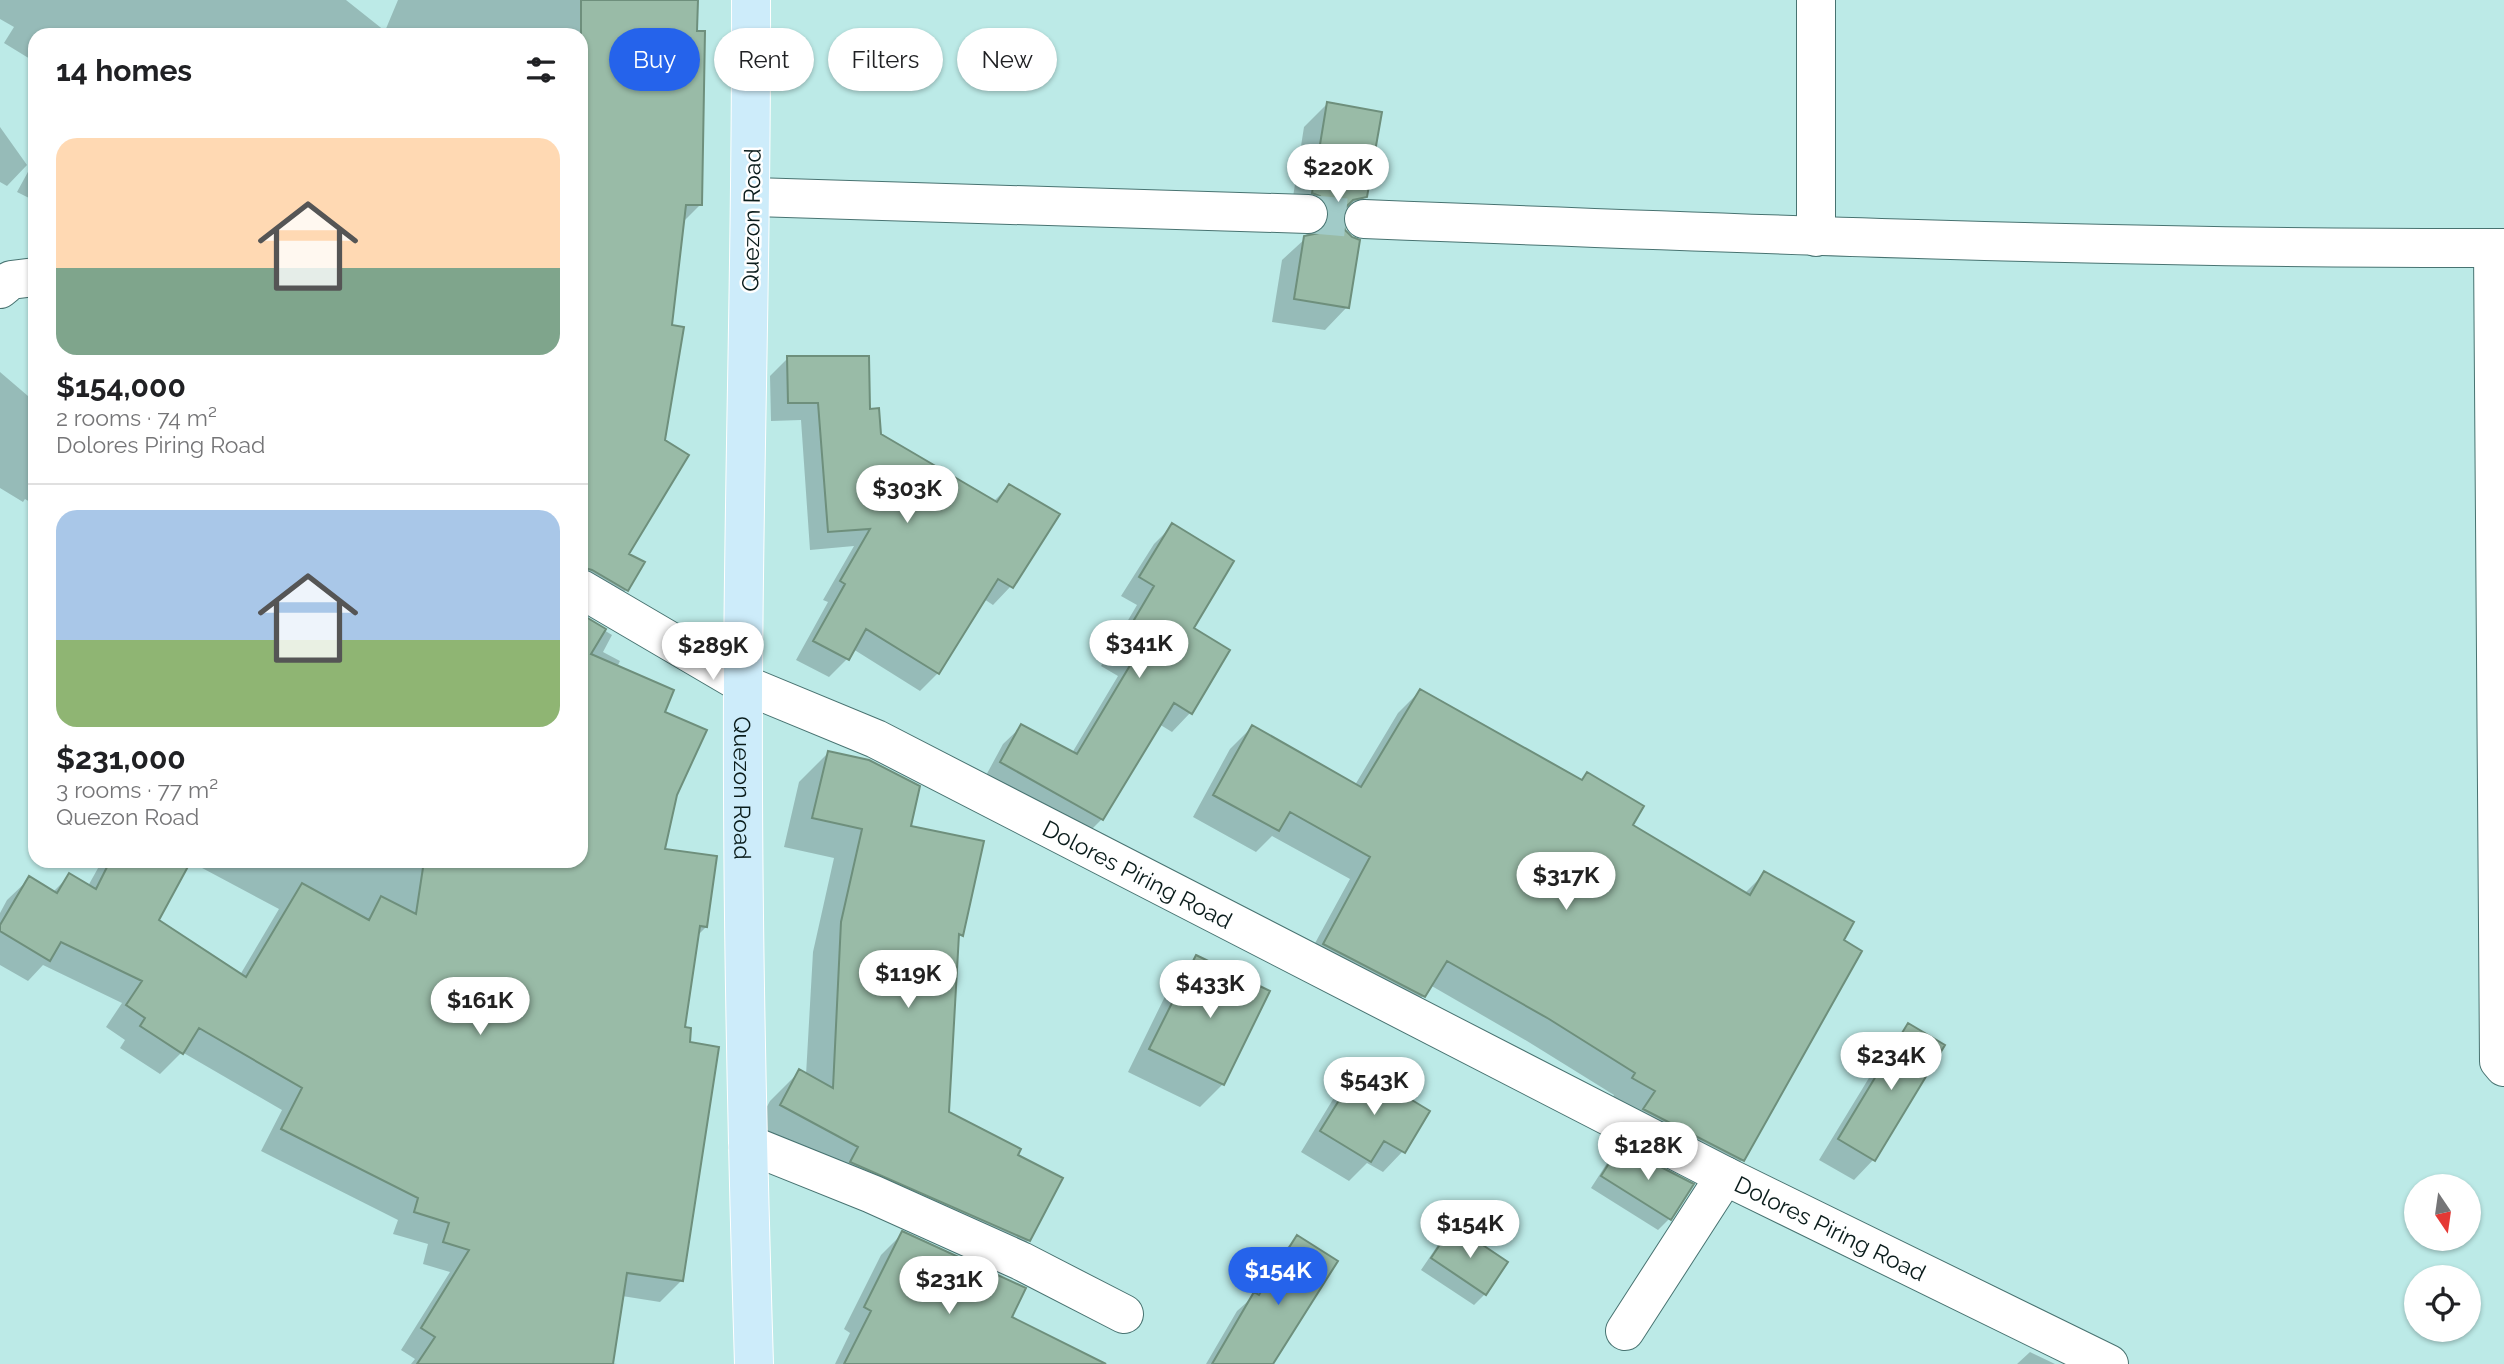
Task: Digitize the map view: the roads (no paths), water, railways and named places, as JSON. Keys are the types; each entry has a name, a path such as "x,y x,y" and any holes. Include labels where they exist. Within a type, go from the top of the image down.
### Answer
{"main road":[{"name":"Quezon Road","path":"751,0 751,197 743,684 748,1144 754,1364"}],"street":[{"path":"1816,0 1816,237"},
{"path":"751,197 1308,214"},
{"path":"1364,219 1816,237 2277,248 2498,248 2499,1061 2504,1067"},
{"path":"0,289 11,280 28,277"},
{"name":"Dolores Piring Road","path":"588,593 743,684 876,739 1726,1176 2109,1364"},
{"path":"748,1144 872,1194 1021,1261 1124,1314"},
{"path":"1625,1331 1726,1176"}],"tunnel":[{"path":"1308,214 1364,219"}]}
